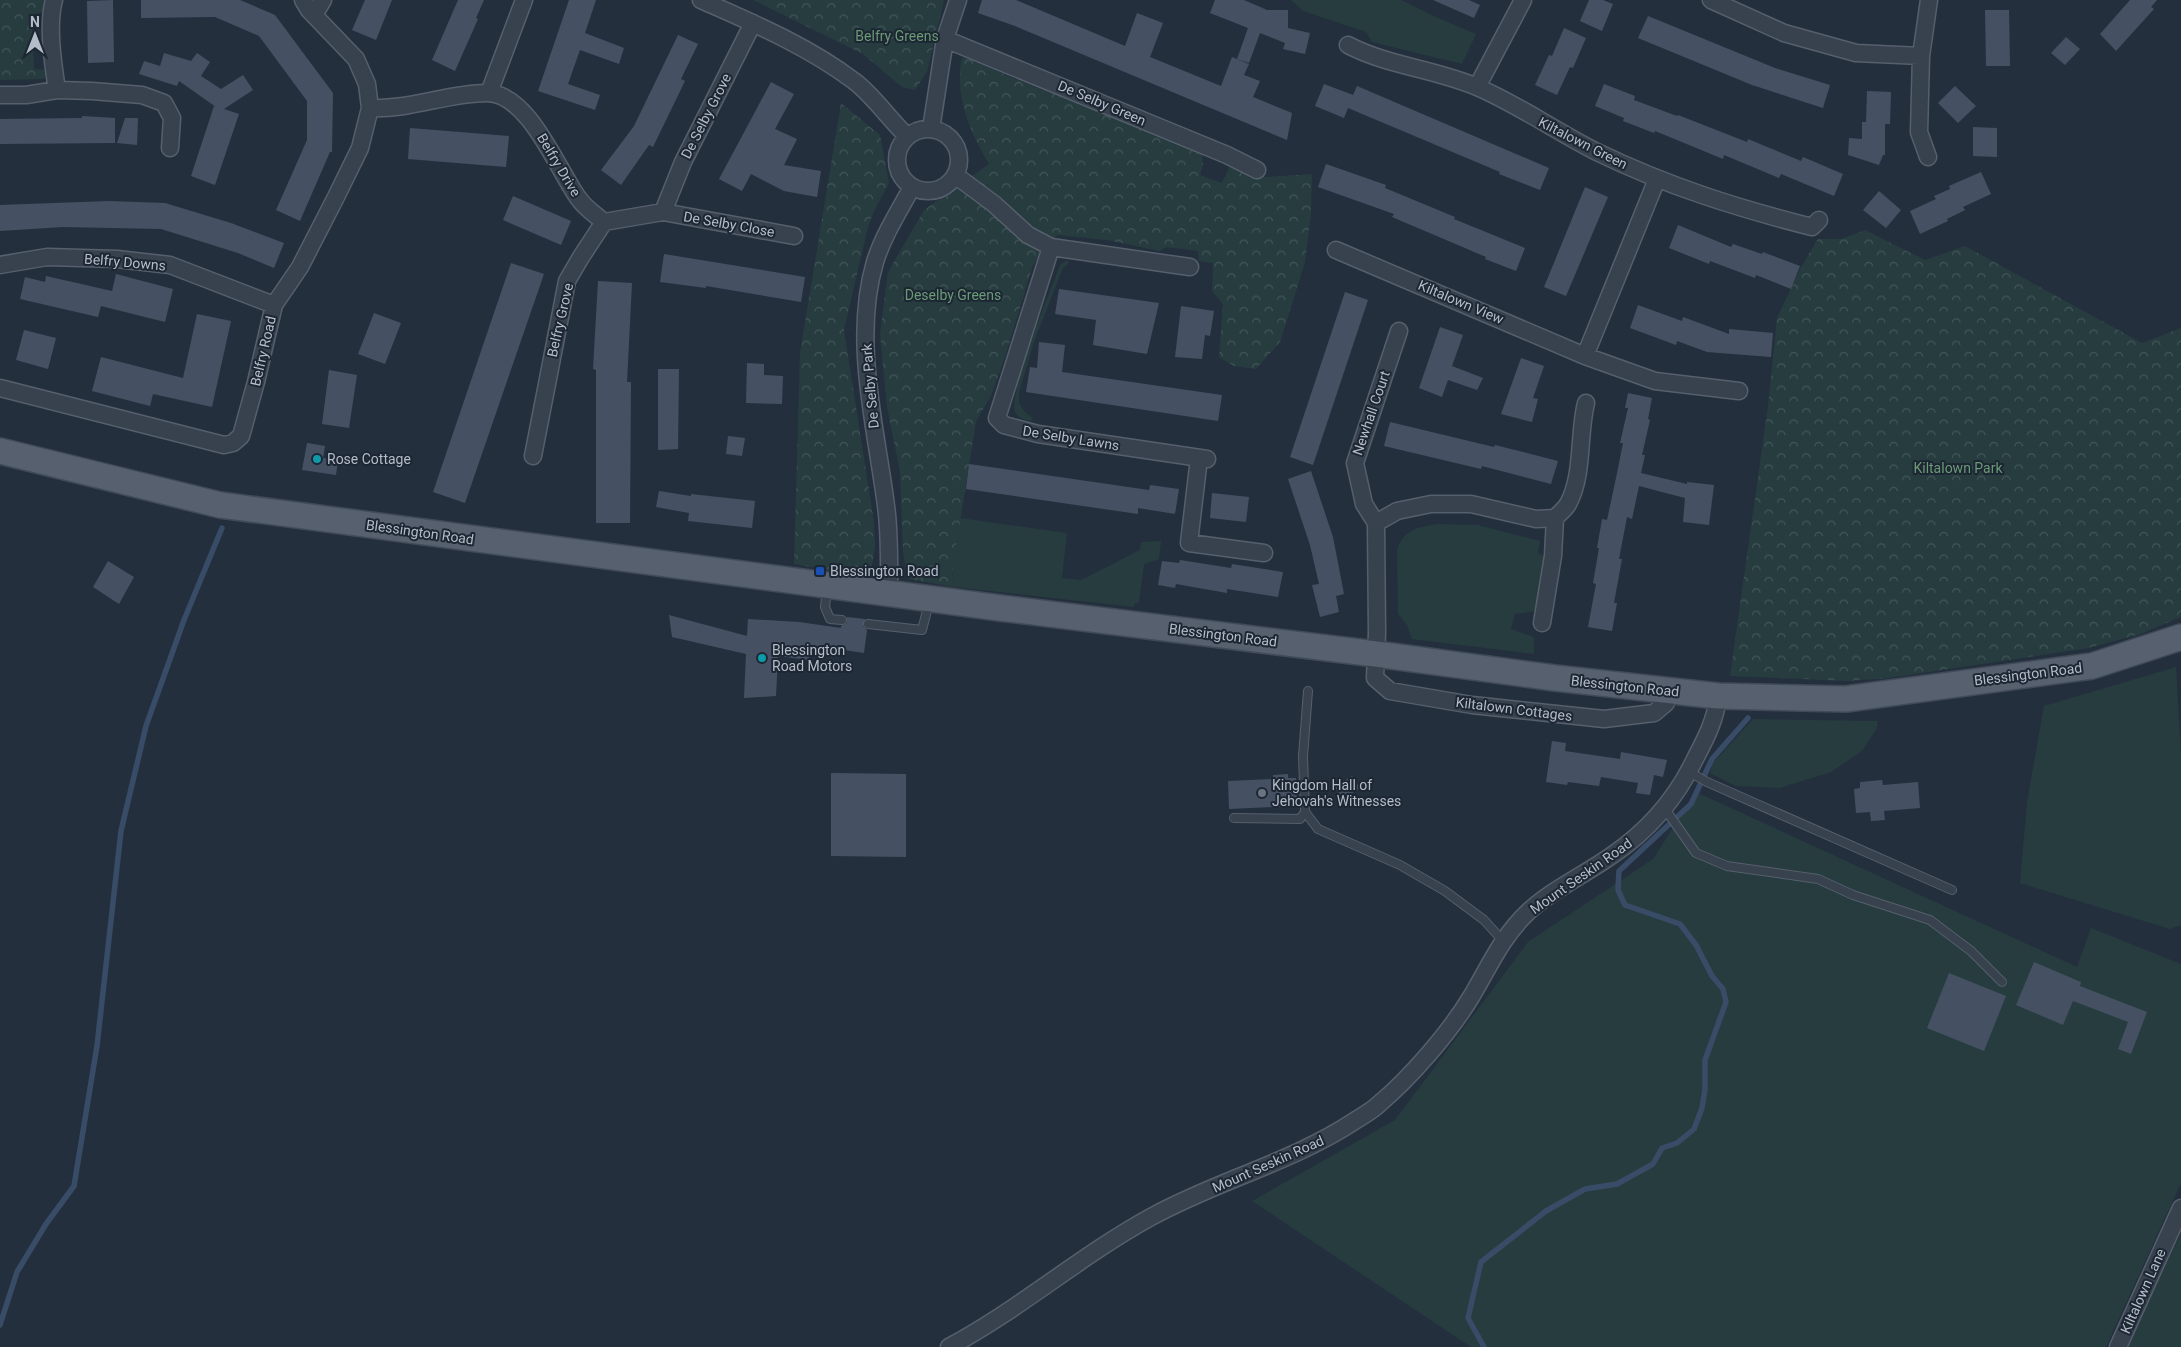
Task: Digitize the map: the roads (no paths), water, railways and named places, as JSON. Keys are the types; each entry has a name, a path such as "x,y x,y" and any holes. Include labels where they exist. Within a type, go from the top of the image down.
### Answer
{"main road":[{"name":"Blessington Road","path":"0,451 220,505 930,599 1718,696 1846,699 2092,666 2181,637"}],"street":[{"path":"54,0 52,8 53,61 57,90"},
{"name":"Belfry Road","path":"0,388 224,445 233,443 241,436 274,304 300,267 336,198 360,148 370,108 368,84 356,59 314,15 303,0"},
{"path":"314,15 323,0"},
{"path":"370,108 389,108 490,93 524,0"},
{"path":"701,0 753,22 823,60 855,82 907,136"},
{"path":"931,129 945,39 958,0"},
{"path":"1477,87 1523,0"},
{"path":"1711,0 1784,33 1856,53 1921,56"},
{"path":"1928,157 1919,132 1921,56 1929,0"},
{"name":"De Selby Grove","path":"663,212 683,162 753,22"},
{"name":"De Selby Green","path":"945,39 1227,155 1256,170"},
{"name":"Kiltalown Green","path":"1348,45 1384,61 1477,87 1597,152 1657,179 1739,209 1812,227 1819,220"},
{"path":"0,95 26,95 57,90 142,95 164,103 172,118 170,148"},
{"name":"Belfry Drive","path":"490,93 510,100 540,132 580,200 604,222"},
{"path":"922,129 931,129 949,137 956,146 959,155 959,166 949,183 941,189 921,191 912,187 902,177 896,163 897,153 907,136 922,129"},
{"path":"955,175 994,204 1028,235 1051,247 1190,267"},
{"path":"1585,356 1657,179"},
{"name":"De Selby Park","path":"889,593 887,508 871,412 866,306 875,261 912,187"},
{"path":"604,222 663,212"},
{"name":"De Selby Close","path":"663,212 794,236"},
{"name":"Belfry Grove","path":"533,456 567,281 604,222"},
{"name":"De Selby Lawns","path":"1051,247 997,418 1004,425 1038,434 1203,458 1189,543 1264,553"},
{"name":"Kiltalown View","path":"1336,250 1585,356 1655,382 1739,391"},
{"name":"Belfry Downs","path":"0,265 47,257 117,259 170,265 274,304"},
{"name":"Newhall Court","path":"1376,523 1364,504 1355,463 1399,331"},
{"path":"1542,624 1553,556 1555,518 1568,505 1576,477 1581,442 1581,423 1586,402"},
{"path":"1376,654 1376,523 1397,511 1431,504 1471,504 1536,519 1555,518"},
{"name":"Kiltalown Cottages","path":"1376,654 1375,678 1390,690 1472,705 1604,719 1654,713 1666,702 1667,690"},
{"name":"Mount Seskin Road","path":"949,1347 985,1328 1114,1239 1152,1216 1226,1182 1296,1154 1337,1132 1378,1105 1426,1057 1464,1007 1503,941 1516,924 1532,908 1555,891 1611,856 1667,814 1693,775 1716,711 1718,696"},
{"name":"Kiltalown Lane","path":"2118,1347 2181,1208"}],"lane":[{"path":"827,584 825,607 830,619 842,620"},
{"path":"868,624 922,630 930,599"},
{"path":"1308,691 1303,756 1305,812 1318,829 1400,865 1444,891 1484,920 1503,941"},
{"path":"1693,775 1952,890"},
{"path":"1234,818 1300,819 1305,812"},
{"path":"1667,814 1696,852 1727,866 1818,879 1853,895 1930,920 1970,951 2002,982"}],"waterway":[{"path":"0,1325 17,1272 46,1224 74,1186 97,1046 121,831 146,726 184,620 222,528"},
{"path":"1484,1347 1468,1318 1481,1262 1546,1211 1585,1189 1617,1184 1653,1164 1662,1148 1677,1143 1694,1129 1702,1108 1705,1089 1705,1060 1726,1002 1723,989 1712,976 1696,945 1680,924 1625,905 1618,890 1619,871 1691,804 1712,759 1748,718"}],"place":[{"name":"Rose Cottage","path":"317,459"},
{"name":"Blessington Road","path":"820,571"},
{"name":"Blessington Road Motors","path":"762,658"},
{"name":"Kingdom Hall of Jehovah's Witnesses","path":"1262,793"}],"park label":[{"name":"Belfry Greens","path":"897,36"},
{"name":"Deselby Greens","path":"953,295"},
{"name":"Kiltalown Park","path":"1958,468"}]}
